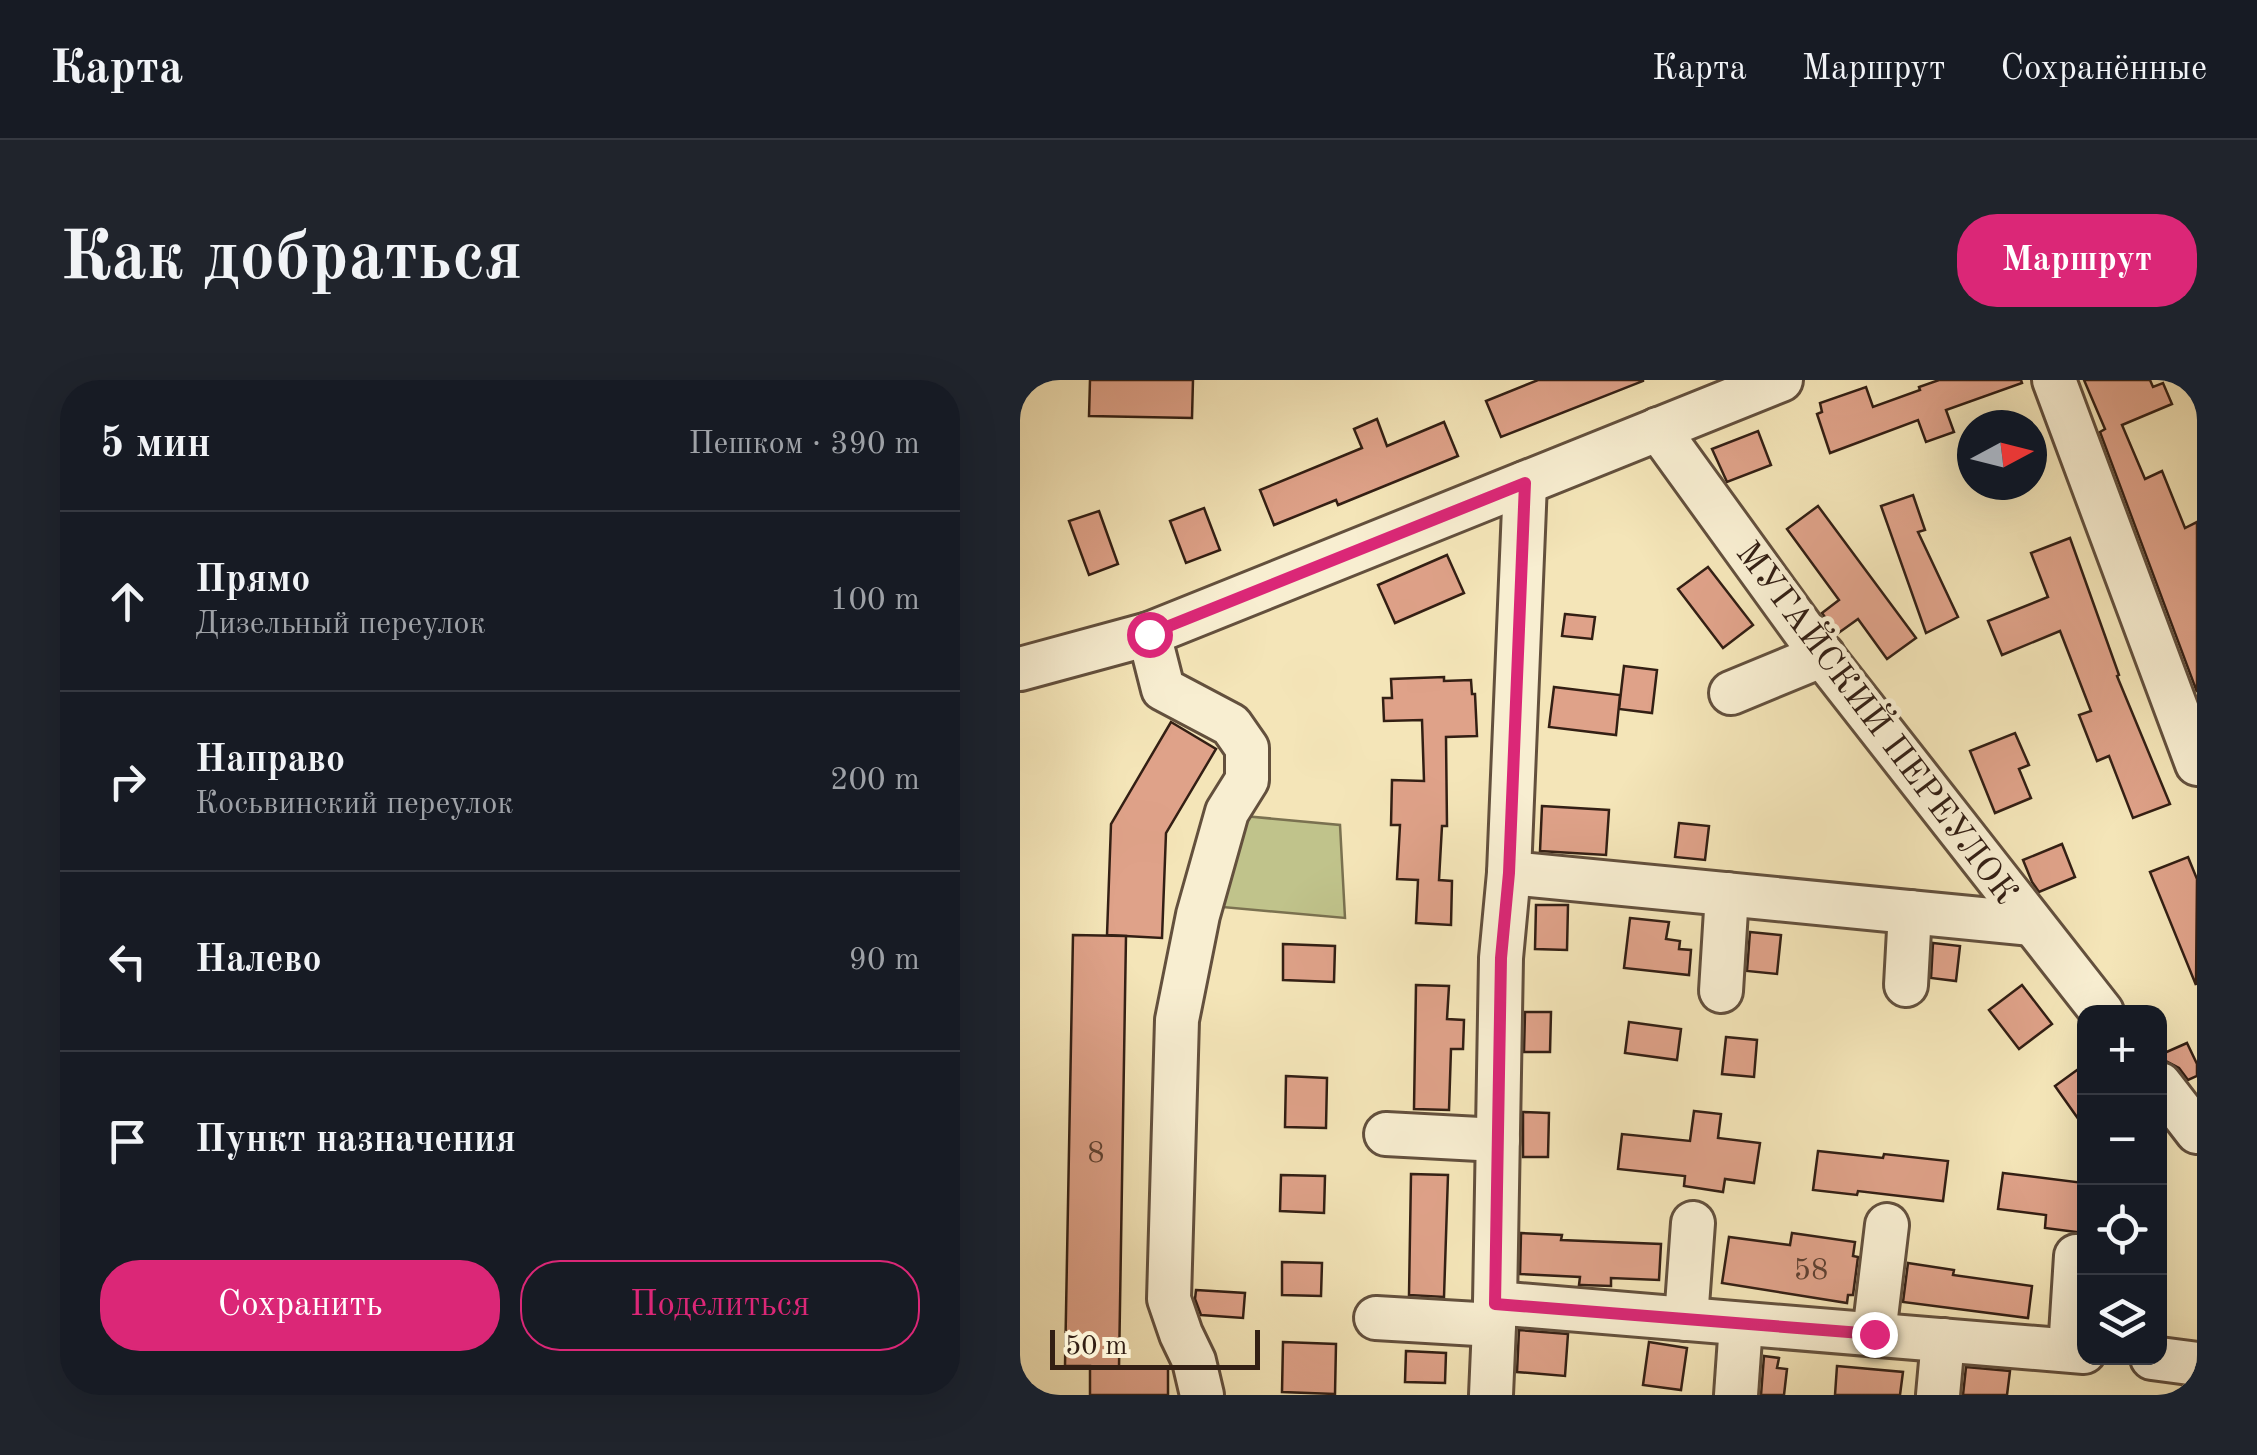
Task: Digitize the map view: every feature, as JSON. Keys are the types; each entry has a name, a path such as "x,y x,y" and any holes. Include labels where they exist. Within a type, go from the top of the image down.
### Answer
{"street":[{"path":"1020,669 1149,634 1781,380"},
{"path":"2054,380 2197,764"},
{"name":"МУГАЙСКИЙ ПЕРЕУЛОК","path":"1658,429 1823,655 2096,1005"},
{"path":"1491,1395 1501,958 1509,873 1525,483"},
{"path":"1149,634 1164,689 1232,725 1247,748 1247,780 1227,812 1198,915 1177,1020 1169,1300 1194,1361 1202,1395"},
{"path":"1731,693 1823,655"},
{"path":"1509,873 2032,924"},
{"path":"1721,991 1727,894"},
{"path":"1906,985 1910,912"},
{"path":"2167,1093 2197,1132"},
{"path":"1386,1134 1498,1140"},
{"path":"1686,1319 1693,1223"},
{"path":"1874,1334 1887,1225"},
{"path":"1376,1318 1494,1314 1686,1319 2077,1351 2076,1256"},
{"path":"1736,1395 1742,1324"},
{"path":"1938,1395 1943,1340"},
{"path":"2167,1360 2197,1364"},
{"path":"2140,1395 2142,1365"}],"green space":[{"path":"1244,816 1340,825 1345,918 1211,906"}],"building":[{"path":"1090,380 1193,380 1192,418 1089,416"},
{"path":"1538,380 1643,381 1501,437 1486,401"},
{"path":"1939,380 2022,383 1946,410 1954,432 1926,442 1918,420 1830,453 1817,414 1822,412 1820,403 1866,387 1873,407"},
{"path":"2084,380 2150,380 2153,387 2163,383 2172,404 2122,425 2145,479 2162,471 2185,528 2197,522 2197,692 2100,432 2105,429"},
{"path":"1377,419 1387,446 1444,422 1458,456 1338,505 1336,500 1274,525 1260,490 1362,448 1354,429"},
{"path":"1758,431 1771,465 1727,482 1712,449"},
{"path":"1913,495 1925,530 1918,532 1958,617 1926,633 1881,506"},
{"path":"1818,506 1916,638 1887,659 1858,619 1837,634 1822,613 1839,600 1787,529"},
{"path":"1204,508 1220,550 1186,563 1170,521"},
{"path":"1099,511 1118,564 1089,575 1069,521"},
{"path":"2070,538 2117,676 2170,804 2133,818 2109,756 2097,761 2079,715 2091,711 2060,631 2002,655 1988,621 2048,597 2031,553"},
{"path":"1447,555 1464,593 1395,623 1378,585"},
{"path":"1708,567 1753,625 1723,648 1678,589"},
{"path":"1565,614 1595,617 1592,639 1562,636"},
{"path":"1624,666 1657,670 1652,713 1619,709"},
{"path":"1444,677 1444,681 1471,680 1477,736 1446,737 1447,826 1442,826 1439,880 1452,881 1451,925 1416,923 1418,880 1397,879 1400,825 1391,825 1392,780 1424,781 1422,720 1384,721 1383,698 1392,698 1391,679"},
{"path":"1554,687 1620,695 1616,735 1549,727"},
{"path":"1171,722 1216,749 1166,833 1162,938 1107,935 1111,824"},
{"path":"2015,733 2029,765 2019,769 2031,798 1995,813 1970,751"},
{"path":"1542,806 1609,810 1606,855 1540,851"},
{"path":"1679,823 1709,826 1705,860 1675,857"},
{"path":"2062,844 2075,877 2039,892 2023,860"},
{"path":"2188,857 2197,879 2196,985 2150,872"},
{"path":"1536,905 1568,905 1567,950 1535,949"},
{"path":"1630,918 1669,922 1666,939 1680,941 1679,949 1691,950 1689,975 1624,968"},
{"path":"1750,932 1781,935 1777,974 1747,971"},
{"path":"1073,935 1126,936 1119,1367 1168,1368 1168,1395 1090,1395 1090,1366 1065,1366"},
{"path":"1933,943 1960,946 1956,981 1931,978"},
{"path":"1283,944 1335,946 1334,982 1283,980"},
{"path":"1416,985 1449,986 1447,1019 1464,1020 1463,1049 1451,1049 1449,1110 1414,1109"},
{"path":"2022,985 2052,1024 2019,1049 1989,1010"},
{"path":"1525,1012 1551,1012 1550,1052 1524,1052"},
{"path":"1629,1022 1681,1029 1677,1060 1625,1053"},
{"path":"1726,1037 1757,1040 1754,1077 1722,1074"},
{"path":"2187,1043 2197,1064 2197,1076 2188,1080 2179,1068 2167,1062 2167,1052"},
{"path":"2077,1070 2077,1117 2055,1086"},
{"path":"1286,1076 1327,1078 1326,1128 1285,1127"},
{"path":"1694,1111 1721,1114 1718,1138 1760,1143 1754,1183 1725,1179 1723,1192 1684,1186 1685,1176 1618,1169 1622,1134 1690,1141"},
{"path":"1523,1112 1549,1113 1548,1157 1523,1157"},
{"path":"1818,1151 1948,1161 1943,1201 1813,1190"},
{"path":"2003,1173 2077,1182 2077,1232 2045,1228 2046,1215 1998,1209"},
{"path":"1411,1174 1448,1175 1444,1297 1409,1295"},
{"path":"1281,1175 1325,1176 1324,1213 1280,1211"},
{"path":"1521,1233 1562,1235 1561,1240 1661,1244 1659,1280 1611,1278 1611,1286 1579,1285 1580,1277 1520,1274"},
{"path":"1792,1233 1855,1242 1853,1256 1858,1257 1853,1295 1848,1295 1847,1303 1722,1283 1729,1237 1790,1245"},
{"path":"1282,1262 1322,1263 1321,1296 1282,1295"},
{"path":"1908,1263 1954,1270 1953,1275 2032,1286 2028,1318 1903,1302"},
{"path":"1196,1290 1245,1293 1243,1318 1201,1315"},
{"path":"1519,1330 1568,1334 1565,1376 1517,1372"},
{"path":"1283,1342 1336,1344 1335,1394 1282,1392"},
{"path":"1649,1342 1687,1348 1681,1390 1643,1385"},
{"path":"1406,1351 1446,1353 1445,1383 1405,1382"},
{"path":"1764,1356 1779,1358 1777,1368 1787,1369 1784,1395 1761,1395"},
{"path":"1837,1366 1903,1372 1900,1395 1835,1395"},
{"path":"1966,1367 2010,1371 2007,1395 1963,1395"}],"route":[{"path":"1149,634 1525,483 1509,873 1501,958 1495,1304 1874,1334"}]}
